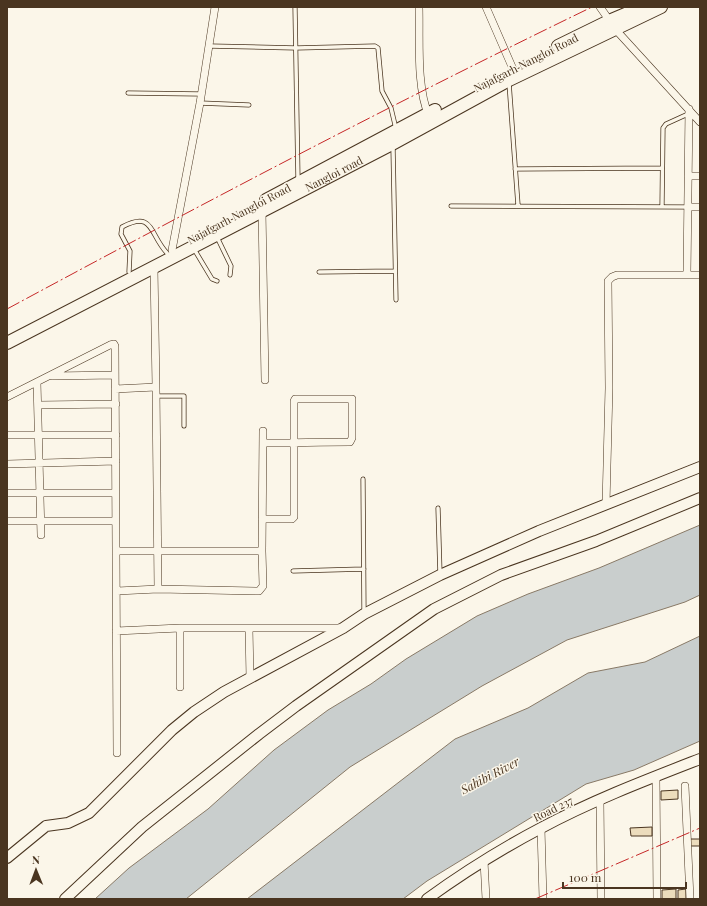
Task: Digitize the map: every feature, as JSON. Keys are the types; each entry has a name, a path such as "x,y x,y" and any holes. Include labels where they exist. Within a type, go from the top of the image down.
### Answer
{"main road":[{"name":"Najafgarh Nangloi Road","path":"7,334 129,272 171,253 396,131 430,118 511,74 612,25 642,7"},
{"path":"612,25 661,7"},
{"name":"Nangloi road","path":"7,342 154,268 171,253 192,247 392,144 430,118"}],"street":[{"path":"171,253 200,103 214,7"},
{"path":"419,7 422,88 430,118"},
{"path":"486,7 511,74"},
{"path":"600,7 612,25 700,122"},
{"path":"687,274 689,111"},
{"path":"688,176 700,176"},
{"path":"688,207 700,207"},
{"path":"262,211 265,380"},
{"path":"154,268 158,589"},
{"path":"606,504 609,388 608,281 617,275 700,275"},
{"path":"7,397 113,344 115,346 117,753"},
{"path":"49,376 115,375"},
{"path":"38,382 41,535"},
{"path":"115,389 156,387"},
{"path":"262,519 292,519 294,517 295,443 295,399 351,398 352,438 350,442 295,443 263,443"},
{"path":"38,405 116,404"},
{"path":"117,591 158,589 259,591 263,586 262,519 264,431"},
{"path":"7,436 116,435"},
{"path":"7,464 116,461"},
{"path":"7,858 46,826 68,823 89,813 187,718 208,702 250,678 343,628 364,614 440,575 533,534 700,467"},
{"path":"7,494 115,494"},
{"path":"65,899 142,827 259,734 434,608 501,575 596,541 700,498"},
{"path":"7,521 115,521"},
{"path":"116,551 262,551"},
{"path":"116,631 180,628 343,628"},
{"path":"180,628 180,687"},
{"path":"249,628 250,678"},
{"name":"Road 237","path":"429,898 484,861 541,828 600,800 700,759"},
{"path":"656,776 657,899"},
{"path":"685,786 690,899"},
{"path":"600,800 601,899"},
{"path":"541,828 543,899"},
{"path":"484,861 486,899"}],"lane":[{"path":"295,7 298,183"},
{"path":"208,46 296,48 373,45 377,47 382,91 392,111 396,131"},
{"path":"511,74 518,205"},
{"path":"128,93 201,94"},
{"path":"200,103 249,105"},
{"path":"662,206 664,126 689,111"},
{"path":"392,144 396,300"},
{"path":"515,168 662,168"},
{"path":"450,206 518,205 688,207"},
{"path":"129,272 130,251 121,234 122,227 135,220 142,221 149,225 159,245 171,253"},
{"path":"215,235 231,266 230,275"},
{"path":"192,247 212,279 217,281"},
{"path":"320,272 395,271"},
{"path":"156,396 184,396 184,426"},
{"path":"363,479 364,614"},
{"path":"438,508 440,575"},
{"path":"293,571 364,570"}],"water":[{"path":"700,525 700,595 685,602 567,640 482,686 350,767 186,899 95,899 129,868 208,809 274,750 328,710 371,684 406,659 477,616 528,594 599,568"},
{"name":"Sahibi River","path":"700,636 700,741 634,770 586,784 427,881 403,899 247,899 455,739 528,708 588,673 645,662"}],"building":[{"path":"678,790 678,799 661,800 661,791"},
{"path":"652,827 652,836 631,836 630,828"},
{"path":"689,839 700,839 700,846 689,846"},
{"path":"676,889 676,899 662,899 662,890"},
{"path":"686,889 686,899 678,899 678,890"}],"power":[{"path":"7,309 298,155 444,80 592,7"},
{"path":"535,899 700,828"}]}
